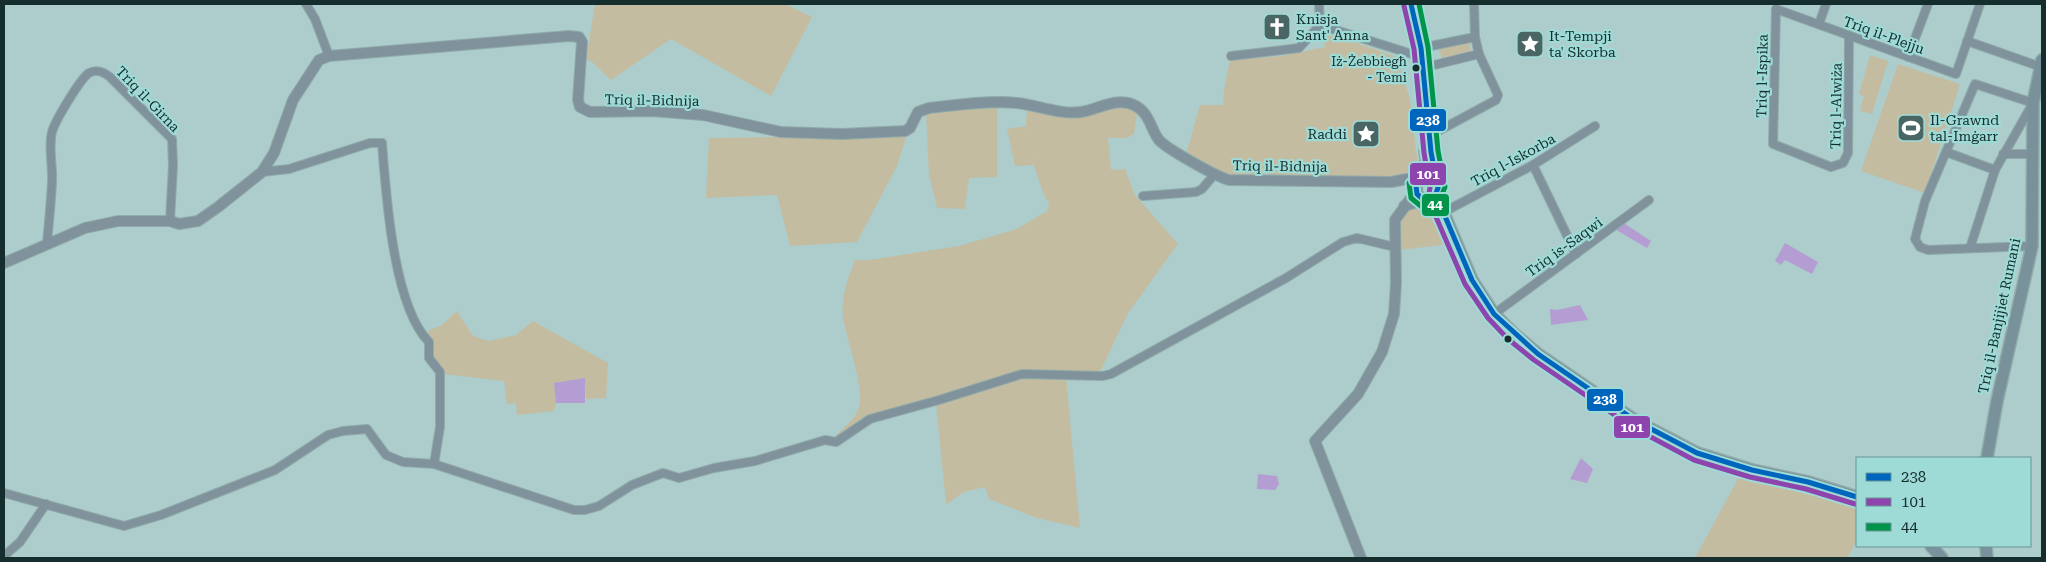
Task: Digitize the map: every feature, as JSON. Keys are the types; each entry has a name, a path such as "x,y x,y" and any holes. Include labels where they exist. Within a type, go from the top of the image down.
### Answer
{"main road":[{"path":"1406,4 1419,53 1426,159 1419,184 1418,197 1429,199 1442,213 1472,280 1494,314 1538,354 1619,410 1697,453 1752,470 1808,482 1856,496"},
{"path":"1411,4 1422,68 1435,182 1438,188 1429,199"},
{"name":"Triq il-Banjijiet Rumani","path":"1987,457 1996,401 2032,246 2031,154 2033,103 2041,63"},
{"path":"1419,184 1430,178 1435,182"},
{"path":"1932,547 1942,558"}],"street":[{"path":"4,263 85,228 118,221 170,220 179,224 189,223 205,217 262,172 274,153 292,100 319,60 329,56 315,19 306,4"},
{"path":"1231,56 1299,48 1320,25 1319,4"},
{"path":"1429,136 1496,100 1498,95 1479,54 1475,37 1474,4"},
{"path":"1818,24 1826,4"},
{"path":"1908,57 1928,4"},
{"path":"1980,4 1966,41 2041,63"},
{"name":"Triq il-Plejju","path":"1776,9 1956,74 1966,41"},
{"name":"Triq l-Ispika","path":"1776,9 1773,144 1831,167"},
{"path":"1320,25 1419,53 1475,37"},
{"name":"Triq il-Bidnija","path":"329,56 575,36 581,39 582,42 578,100 580,107 598,113 652,111 703,115 727,119 766,130 794,133 902,132 910,128 918,112 929,108 1015,102 1075,112 1112,103 1123,103 1135,106 1143,111 1164,145 1214,174 1236,180 1419,184"},
{"name":"Triq l-Alwiża","path":"1831,167 1843,163 1848,153 1850,36"},
{"path":"1422,68 1479,54"},
{"name":"Triq il-Girna","path":"47,243 52,180 52,131 55,122 81,82 87,74 96,71 103,72 110,77 172,138 173,165 170,220"},
{"path":"1970,248 1995,170 2033,103 1975,84 1926,201 1915,235 1917,243 1924,249 1970,248 2032,246"},
{"name":"Triq l-Iskorba","path":"1442,213 1533,165 1595,126"},
{"path":"262,172 289,168 370,143 382,143 387,210 401,283 410,311 422,335 429,342 429,358 440,372 440,427 434,464"},
{"path":"1946,152 1995,170"},
{"path":"2003,154 2031,154"},
{"path":"1533,165 1576,254"},
{"path":"1143,196 1196,192 1202,189 1214,174"},
{"path":"1361,558 1315,441 1358,394 1382,352 1394,314 1396,283 1395,220 1419,184"},
{"path":"1403,206 1429,199"},
{"name":"Triq is-Saqwi","path":"1494,314 1649,200"},
{"path":"4,493 119,526 128,526 275,470 328,435 343,431 368,429 386,455 403,462 434,464 574,510 594,508 632,484 663,473 679,478 714,468 755,461 825,440 836,442 870,419 1022,374 1103,376 1111,374 1286,278 1343,242 1357,238 1395,247"},
{"path":"4,556 20,542 46,504"}],"shaded area":[{"path":"595,4 785,4 812,17 771,96 671,39 611,80 591,61 586,60"},
{"path":"1323,36 1337,36 1397,57 1410,100 1418,167 1412,176 1393,178 1278,176 1265,173 1261,178 1225,177 1186,154 1200,105 1223,105 1230,60 1282,56 1325,47"},
{"path":"1469,42 1471,52 1442,59 1439,49"},
{"path":"1870,55 1888,61 1872,114 1860,111 1864,96 1859,94"},
{"name":"Il-Grawnd tal-Imġarr","path":"1898,64 1960,84 1925,193 1861,171"},
{"path":"1125,106 1137,114 1134,134 1126,138 1108,138 1111,170 1125,169 1135,195 1178,244 1128,313 1099,374 1021,372 868,417 838,437 833,438 854,417 860,402 858,378 843,316 843,301 846,287 855,260 869,260 959,246 1017,229 1047,211 1049,203 1045,198 1031,151 1026,122 1027,110 1057,115"},
{"path":"997,108 997,177 969,178 965,209 937,208 929,175 926,112"},
{"path":"1026,126 1034,165 1015,166 1007,129"},
{"path":"907,135 897,166 857,242 790,246 777,195 706,198 709,138"},
{"path":"1421,205 1432,210 1436,215 1450,244 1399,250 1400,222 1407,212"},
{"path":"1622,222 1651,241 1647,248 1613,228"},
{"path":"1785,243 1818,262 1812,274 1785,260 1781,265 1775,261"},
{"path":"1580,305 1588,320 1551,325 1550,309 1557,310"},
{"path":"457,311 473,336 489,341 516,335 533,321 608,363 606,398 586,399 585,378 555,383 556,403 554,411 517,415 516,403 507,404 504,381 443,374 434,361 428,331 442,325"},
{"path":"1021,377 1066,377 1080,528 1037,518 989,499 985,487 964,492 946,503 936,404"},
{"path":"585,378 585,403 556,403 554,383"},
{"path":"1581,458 1593,469 1587,483 1570,479"},
{"path":"1258,474 1277,476 1279,484 1275,490 1257,489"},
{"path":"1740,475 1856,503 1856,542 1847,558 1695,558"}],"transit line":[{"name":"238","path":"1411,4 1421,48 1431,152 1438,188 1434,198 1424,200 1417,194 1416,185 1423,179"},
{"name":"44","path":"1418,173 1409,183 1411,198 1422,207 1438,204 1445,187 1438,151 1428,47 1419,4"},
{"name":"101","path":"1404,6 1414,49 1424,153 1430,188 1429,193"},
{"name":"238","path":"1436,195 1472,280 1494,314 1538,354 1636,421 1697,453 1752,470 1808,482 1856,497"},
{"name":"101","path":"1423,205 1436,217 1465,284 1488,318 1508,339 1534,360 1632,427 1694,460 1750,477 1806,489 1855,504"}],"place":[{"name":"Knisja Sant' Anna","path":"1277,27"},
{"name":"It-Tempji ta' Skorba","path":"1530,44"},
{"name":"Iż-Żebbiegħ - Temi","path":"1416,68"},
{"name":"Il-Grawnd tal-Imġarr","path":"1911,128"},
{"name":"Raddi","path":"1366,134"}]}
